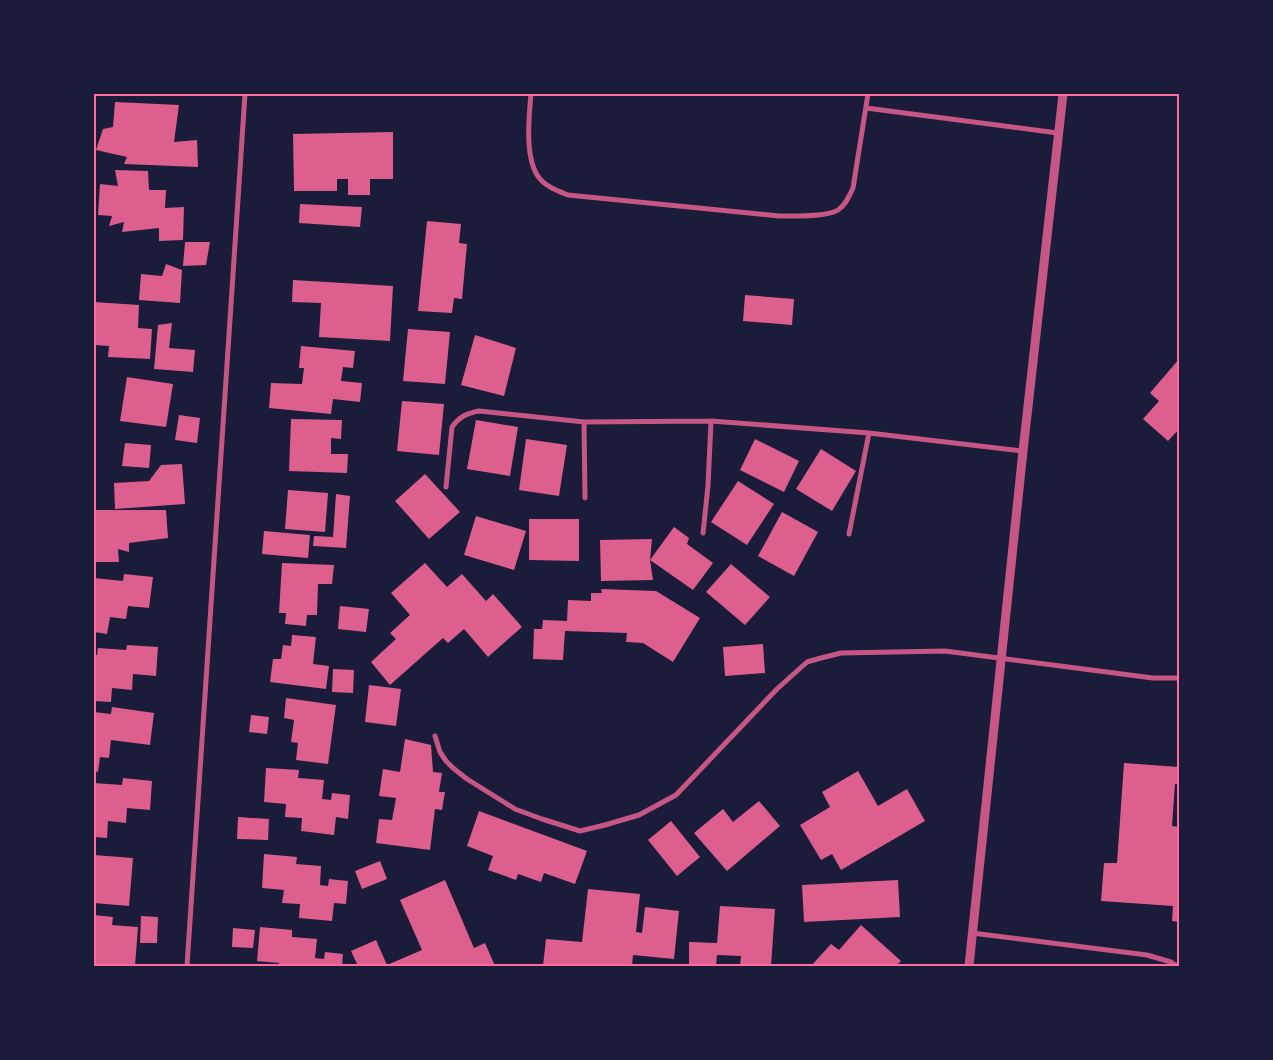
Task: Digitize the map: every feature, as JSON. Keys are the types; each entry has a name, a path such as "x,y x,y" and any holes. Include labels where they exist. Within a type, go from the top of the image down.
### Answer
{"street":[{"path":"187,966 245,94"},
{"path":"531,94 528,136 534,168 540,179 555,190 568,195 779,216 836,212 848,200 853,188 868,94"},
{"path":"968,966 1063,94"},
{"path":"866,108 1058,133"},
{"path":"446,487 452,426 464,415 479,411 584,422 711,420 869,433 1023,451"},
{"path":"703,533 708,486 711,420"},
{"path":"584,422 584,498"},
{"path":"848,534 869,433"},
{"path":"435,736 440,752 446,761 467,779 515,810 580,831 639,815 676,794 777,689 807,662 821,658 841,653 945,651 1153,678 1179,678"},
{"path":"971,933 1147,955 1171,962 1177,966"}],"building":[{"path":"115,102 179,105 174,142 197,140 198,167 124,164 127,157 96,150 103,129 113,127"},
{"path":"393,132 393,179 370,179 370,195 348,195 348,179 337,179 337,191 294,191 293,134"},
{"path":"115,170 148,171 149,190 166,190 165,208 184,207 183,240 159,241 159,228 122,232 124,222 109,226 112,216 98,215 100,184 118,186"},
{"path":"300,204 362,207 360,227 299,223"},
{"path":"427,221 461,224 459,243 467,244 462,299 454,298 452,313 418,311"},
{"path":"185,242 210,242 206,265 183,266"},
{"path":"166,264 182,270 180,303 139,300 141,274 162,276"},
{"path":"293,280 393,286 390,341 319,337 321,303 292,302"},
{"path":"745,295 794,299 792,325 743,321"},
{"path":"94,302 139,305 138,328 152,329 150,359 108,357 109,346 94,345"},
{"path":"172,323 169,348 195,350 193,372 154,369 158,325"},
{"path":"408,329 450,332 445,384 403,381"},
{"path":"475,335 516,348 504,396 461,385"},
{"path":"301,346 355,351 353,368 343,367 341,381 362,383 360,402 333,399 331,414 269,408 271,383 302,384 304,368 299,368"},
{"path":"1179,359 1179,429 1168,441 1143,419 1159,401 1150,393"},
{"path":"127,377 173,384 166,427 120,421"},
{"path":"402,401 444,404 439,455 397,451"},
{"path":"179,415 200,418 197,443 175,440"},
{"path":"291,419 342,420 341,439 331,438 331,454 348,454 347,473 289,471"},
{"path":"476,420 518,427 510,476 467,469"},
{"path":"526,439 567,445 559,496 519,490"},
{"path":"755,439 799,461 784,492 740,470"},
{"path":"125,443 151,445 149,468 122,466"},
{"path":"821,449 856,471 832,511 796,489"},
{"path":"182,464 185,504 115,509 114,483 149,481 161,465"},
{"path":"425,474 460,512 429,539 395,501"},
{"path":"738,481 774,504 747,545 711,522"},
{"path":"288,490 328,493 325,532 285,529"},
{"path":"336,494 350,496 346,548 313,546 314,536 333,537"},
{"path":"94,510 166,510 168,538 129,543 129,552 118,549 119,562 94,562"},
{"path":"782,512 818,532 794,576 758,556"},
{"path":"476,516 526,531 514,570 464,555"},
{"path":"529,519 579,519 579,561 529,560"},
{"path":"674,527 689,538 687,544 713,563 693,590 650,560"},
{"path":"264,531 310,535 308,558 262,554"},
{"path":"652,539 650,560 653,580 601,581 600,540"},
{"path":"282,563 334,565 332,584 318,584 317,615 307,615 306,626 285,624 286,613 279,613"},
{"path":"425,563 447,587 462,574 486,601 493,594 522,627 488,657 464,629 448,643 443,638 390,685 371,662 396,639 390,633 410,615 391,593"},
{"path":"731,564 770,597 745,625 706,592"},
{"path":"124,574 153,577 149,608 128,606 126,619 110,617 107,634 94,632 94,578 123,581"},
{"path":"601,589 656,591 700,618 673,662 643,643 626,642 627,633 565,631 563,660 533,659 534,629 542,629 543,620 567,621 568,600 591,601 591,593 602,593"},
{"path":"340,606 369,609 366,632 338,629"},
{"path":"292,635 316,637 313,664 329,666 326,689 270,682 273,659 281,659 283,645 291,646"},
{"path":"763,644 765,673 725,676 723,647"},
{"path":"127,645 158,647 156,676 133,674 132,690 112,688 111,702 94,701 94,655 97,655 98,648 126,650"},
{"path":"333,669 354,670 353,693 332,692"},
{"path":"369,685 401,689 396,726 365,722"},
{"path":"286,698 336,705 328,764 296,760 298,743 291,742 294,720 284,718"},
{"path":"112,707 154,713 150,745 111,740 109,758 100,757 98,772 94,771 94,712 111,714"},
{"path":"251,715 269,717 267,734 249,732"},
{"path":"405,739 431,745 433,772 442,773 439,792 445,792 442,810 435,809 430,850 376,843 379,819 392,820 396,798 379,796 383,769 400,772"},
{"path":"1124,763 1179,767 1179,784 1175,784 1172,826 1179,827 1179,922 1172,921 1173,906 1101,901 1104,863 1117,863"},
{"path":"266,768 299,770 298,778 324,780 322,799 331,800 332,793 350,795 348,819 336,817 334,835 301,831 302,818 285,817 286,804 264,802"},
{"path":"858,771 878,806 907,789 925,821 841,870 832,854 821,860 800,825 830,807 822,792"},
{"path":"123,778 152,781 150,810 127,808 126,823 108,821 107,838 94,837 94,783 122,785"},
{"path":"759,801 780,826 727,871 694,833 723,809 733,822"},
{"path":"479,811 587,851 575,884 544,873 541,882 518,874 516,880 488,870 493,856 467,846"},
{"path":"238,817 269,819 268,840 237,839"},
{"path":"671,821 700,857 677,876 648,840"},
{"path":"264,854 297,857 296,864 321,866 320,885 328,886 329,879 348,881 346,904 334,903 332,921 299,918 300,904 282,903 284,890 262,888"},
{"path":"94,855 133,858 129,906 94,903"},
{"path":"380,861 387,879 362,889 355,871"},
{"path":"445,880 474,948 485,943 495,966 358,966 351,951 376,940 387,965 422,950 400,900"},
{"path":"898,880 900,917 804,922 802,885"},
{"path":"588,889 640,894 636,932 642,933 645,907 679,911 674,959 633,955 632,966 543,966 546,939 582,942"},
{"path":"720,906 775,909 771,966 740,966 741,956 717,955 716,966 689,966 689,942 717,943"},
{"path":"94,915 113,917 112,925 138,927 135,966 94,966"},
{"path":"141,916 158,917 157,943 140,943"},
{"path":"861,925 901,961 896,966 811,966 831,944 839,950"},
{"path":"260,927 292,930 292,937 317,939 315,958 324,959 325,952 343,954 342,966 279,966 279,963 257,961"},
{"path":"233,928 255,930 253,948 232,947"}]}
